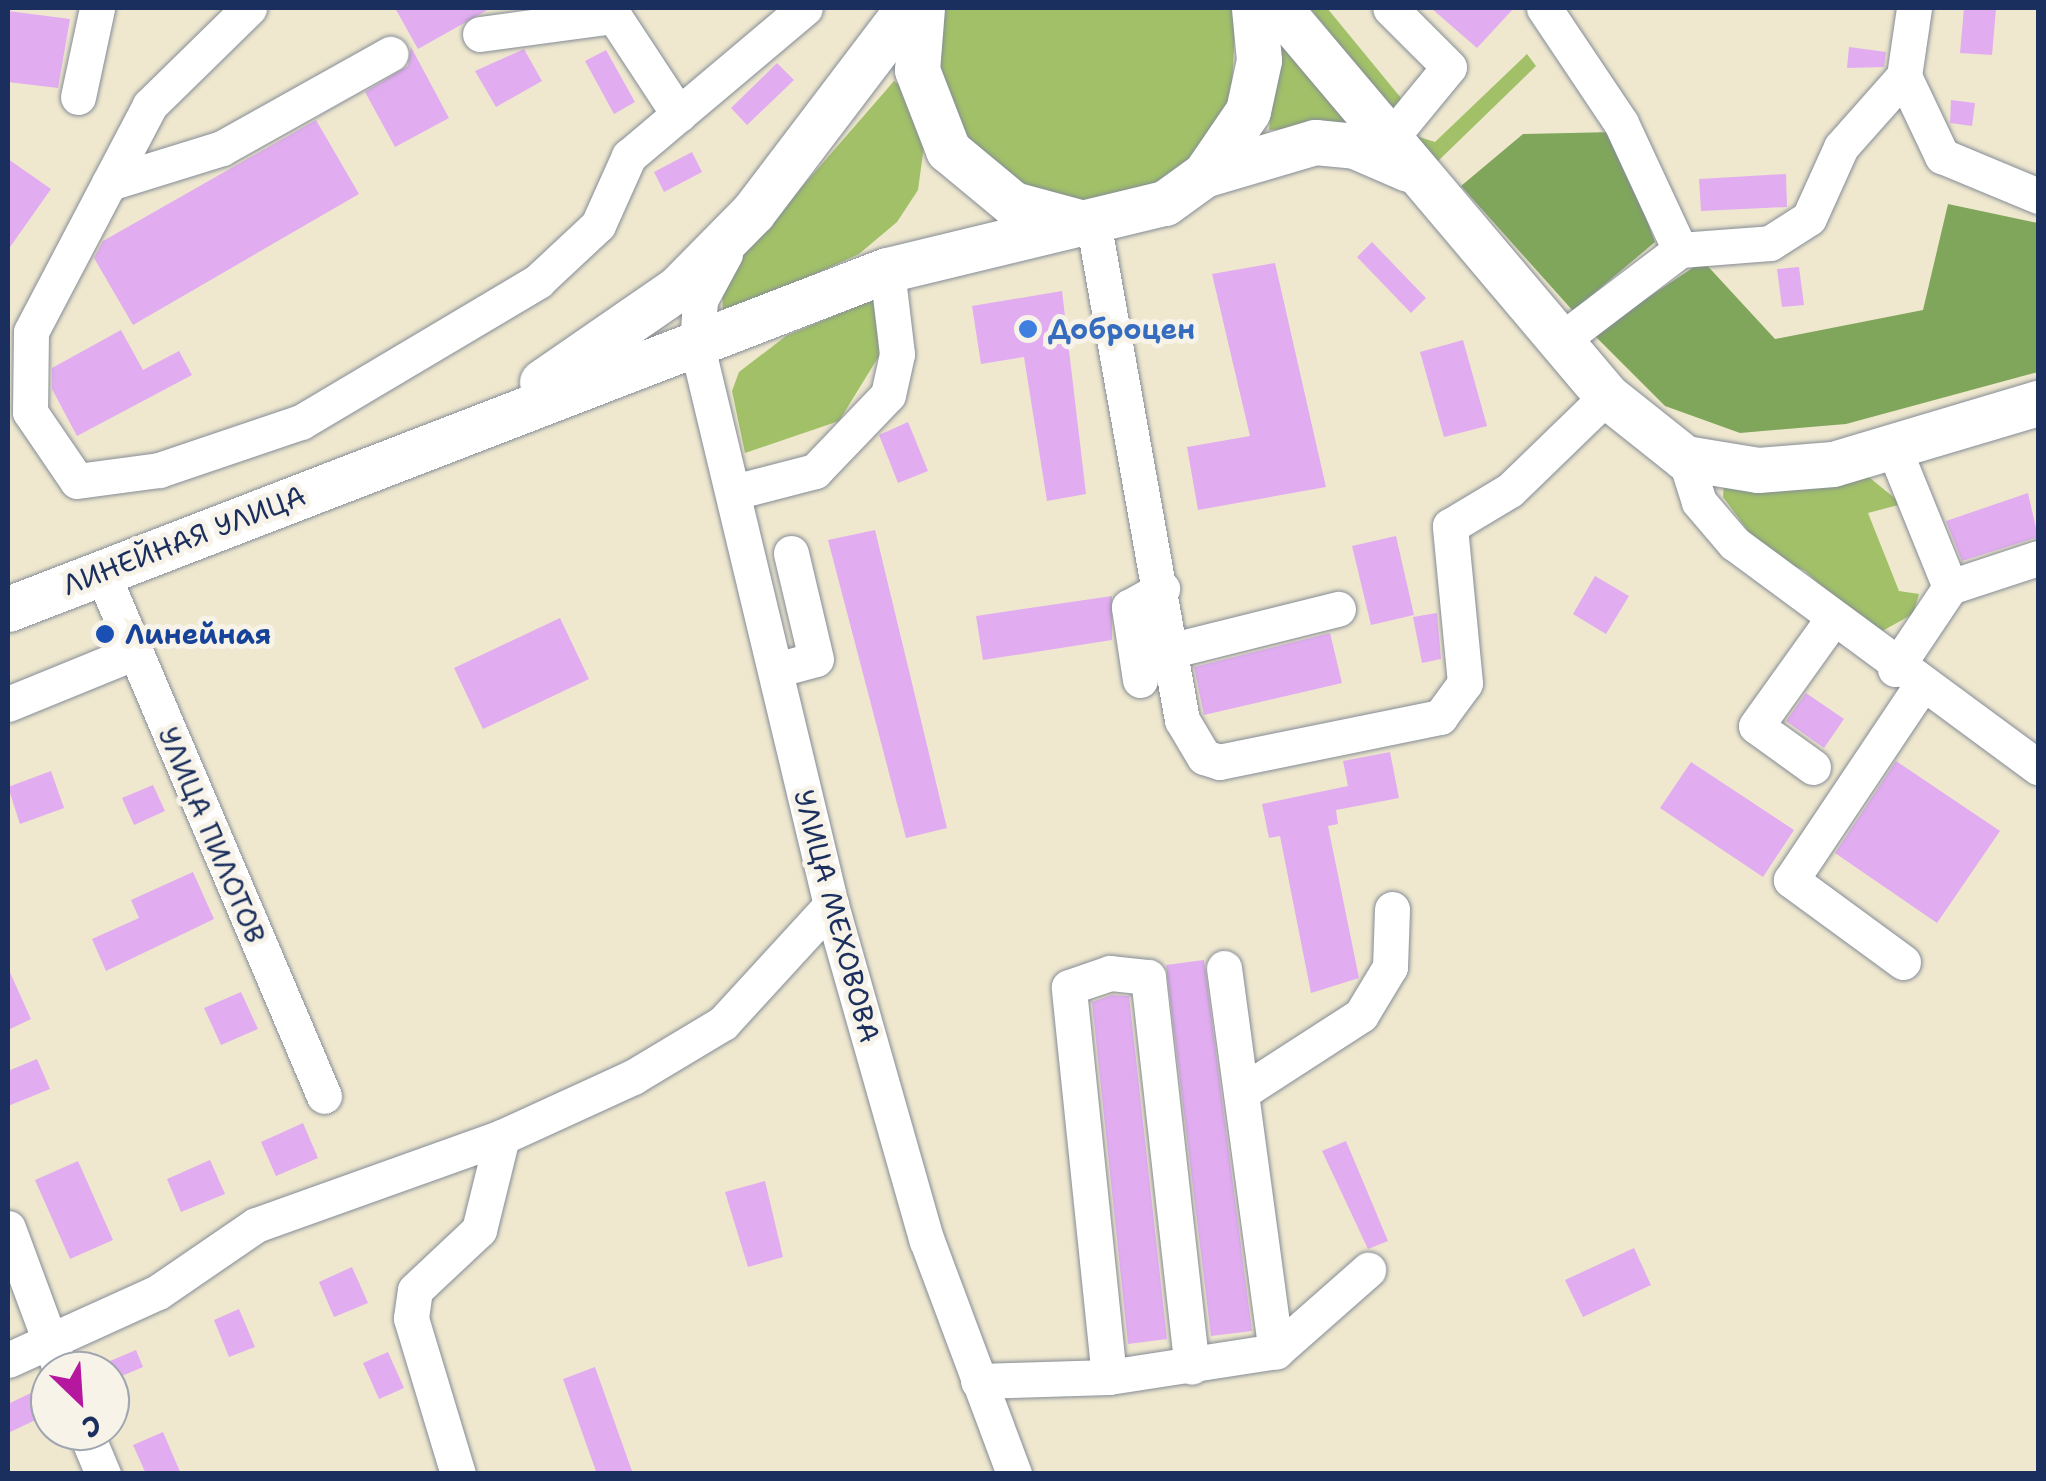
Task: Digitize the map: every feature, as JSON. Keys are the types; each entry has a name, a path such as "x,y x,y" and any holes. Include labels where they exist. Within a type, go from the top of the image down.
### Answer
{"main road":[{"path":"361,471 601,348 754,212 908,8"},
{"path":"922,8 918,70 948,150 1014,204 1093,221"},
{"path":"1206,174 1237,134 1256,86 1254,8"},
{"path":"1280,8 1607,396 1686,458 1796,470 1894,449 2038,403"},
{"path":"361,471 698,346 887,270 1154,208 1206,174 1314,142 1372,152 1420,176"},
{"name":"ЛИНЕЙНАЯ УЛИЦА","path":"8,609 361,471"}],"street":[{"path":"250,8 150,105 30,332 30,412 76,481 159,470 301,422 538,280 598,225 629,156 806,8"},
{"path":"1389,140 1449,66 1390,8"},
{"path":"1544,8 1621,123 1680,250"},
{"path":"1560,341 1680,250 1770,243 1809,218 1841,146 1904,76 1914,8"},
{"path":"78,97 89,9"},
{"path":"480,34 614,16 678,115"},
{"path":"109,183 222,148 390,54"},
{"path":"1904,76 1942,156 2038,196"},
{"name":"УЛИЦА МЕХОВОВА","path":"754,212 700,300 698,346 831,905 927,1242 1014,1474"},
{"path":"1093,221 1173,650 1182,720 1204,757 1219,762 1440,717 1464,684 1450,526 1510,490 1607,396"},
{"path":"734,492 815,471 888,395 897,354 887,270"},
{"path":"1894,449 1950,587 1908,678 1791,880 1903,962"},
{"path":"1686,458 1715,526 1908,678 2038,767"},
{"path":"776,670 816,659 790,553"},
{"path":"1950,587 2038,558"},
{"name":"УЛИЦА ПИЛОТОВ","path":"102,573 324,1096"},
{"path":"1140,680 1129,607 1162,589"},
{"path":"1173,650 1338,609"},
{"path":"1813,767 1756,726 1832,620"},
{"path":"8,704 133,653"},
{"path":"65,1351 256,1225 502,1137 723,1023 831,905"},
{"path":"1242,1092 1361,1015 1390,967 1392,909"},
{"path":"1224,968 1276,1351"},
{"path":"1109,1376 1069,987 1110,973 1148,977 1192,1367"},
{"path":"458,1474 412,1318 415,1290 479,1230 502,1137"},
{"path":"8,1228 53,1351"},
{"path":"978,1382 1109,1376 1192,1367 1276,1351 1368,1270"}],"green space":[{"path":"939,8 1236,8 1231,105 1175,176 1120,199 1060,201 992,170 946,111 934,37"},
{"path":"1310,8 1327,8 1401,98 1394,112"},
{"path":"1278,38 1362,125 1269,130"},
{"path":"1527,54 1536,66 1435,164 1416,136 1435,142"},
{"path":"894,81 907,90 924,146 918,190 897,222 859,254 723,316 722,279"},
{"path":"1615,132 1655,242 1573,311 1461,186 1523,134"},
{"path":"1948,204 2038,223 2038,372 1846,424 1740,433 1665,406 1593,334 1703,261 1775,339 1923,310"},
{"path":"877,298 879,356 839,421 745,453 732,391 739,372 786,336"},
{"path":"1865,474 1902,504 1868,513 1899,591 1919,594 1913,614 1875,635 1805,571 1763,551 1723,497 1724,481"}],"building":[{"path":"395,8 491,8 418,49"},
{"path":"1431,8 1514,8 1477,48"},
{"path":"1964,8 1996,9 1992,55 1960,53"},
{"path":"8,11 70,19 58,88 8,82"},
{"path":"411,47 449,118 395,147 365,92 408,66"},
{"path":"1849,47 1886,52 1884,67 1847,68"},
{"path":"524,49 542,81 496,107 475,71"},
{"path":"606,50 635,102 614,114 585,61"},
{"path":"777,63 794,80 747,125 731,108"},
{"path":"1951,100 1975,103 1972,126 1950,123"},
{"path":"316,120 359,194 133,325 94,258 103,241"},
{"path":"692,152 702,172 664,192 654,172"},
{"path":"8,159 51,189 8,250"},
{"path":"1786,174 1787,207 1701,211 1699,179"},
{"path":"1372,242 1426,298 1411,313 1357,257"},
{"path":"1275,263 1326,487 1198,510 1187,447 1250,436 1212,274"},
{"path":"1799,267 1804,305 1782,307 1777,269"},
{"path":"1062,291 1086,494 1047,501 1024,357 981,364 972,306"},
{"path":"121,330 143,370 179,351 192,375 77,436 52,389 52,368"},
{"path":"1463,340 1487,426 1444,437 1420,352"},
{"path":"908,422 928,471 898,483 879,435"},
{"path":"2028,493 2038,537 1962,561 1946,521"},
{"path":"875,530 947,828 906,838 828,540"},
{"path":"1396,536 1414,615 1371,625 1352,546"},
{"path":"1595,576 1629,596 1606,634 1573,614"},
{"path":"1112,596 1112,640 983,660 976,616"},
{"path":"1437,613 1441,659 1422,663 1413,617"},
{"path":"560,618 589,679 483,729 454,668"},
{"path":"1330,633 1342,683 1204,715 1194,667"},
{"path":"1806,693 1844,719 1824,748 1786,721"},
{"path":"1390,752 1399,798 1336,810 1338,824 1328,826 1359,978 1311,993 1280,836 1269,838 1262,804 1348,786 1343,761"},
{"path":"1896,761 2000,831 1937,923 1835,853"},
{"path":"1691,762 1794,830 1763,877 1660,808"},
{"path":"51,771 64,808 20,824 8,787"},
{"path":"153,785 165,811 134,825 122,798"},
{"path":"193,872 214,919 106,971 92,939 139,918 131,900"},
{"path":"1204,960 1252,1331 1211,1336 1166,965"},
{"path":"8,968 31,1019 8,1030"},
{"path":"241,992 258,1029 221,1045 204,1008"},
{"path":"1112,995 1129,996 1167,1339 1128,1344 1092,1002"},
{"path":"37,1059 50,1089 8,1106 8,1071"},
{"path":"303,1123 318,1158 276,1176 261,1142"},
{"path":"1346,1141 1388,1241 1368,1249 1322,1151"},
{"path":"210,1160 225,1194 181,1212 167,1179"},
{"path":"78,1161 113,1240 70,1259 35,1180"},
{"path":"765,1181 783,1257 748,1267 725,1192"},
{"path":"1634,1248 1651,1285 1583,1317 1565,1280"},
{"path":"352,1267 368,1303 334,1317 319,1282"},
{"path":"239,1309 255,1347 229,1357 214,1320"},
{"path":"136,1350 143,1367 130,1373 130,1353"},
{"path":"388,1352 404,1388 379,1399 363,1363"},
{"path":"595,1367 633,1474 597,1474 563,1379"},
{"path":"30,1393 30,1423 8,1433 8,1404"},
{"path":"163,1432 181,1474 146,1474 133,1445"}],"place":[{"name":"Доброцен","path":"1028,329"},
{"name":"Линейная","path":"105,634"}]}
